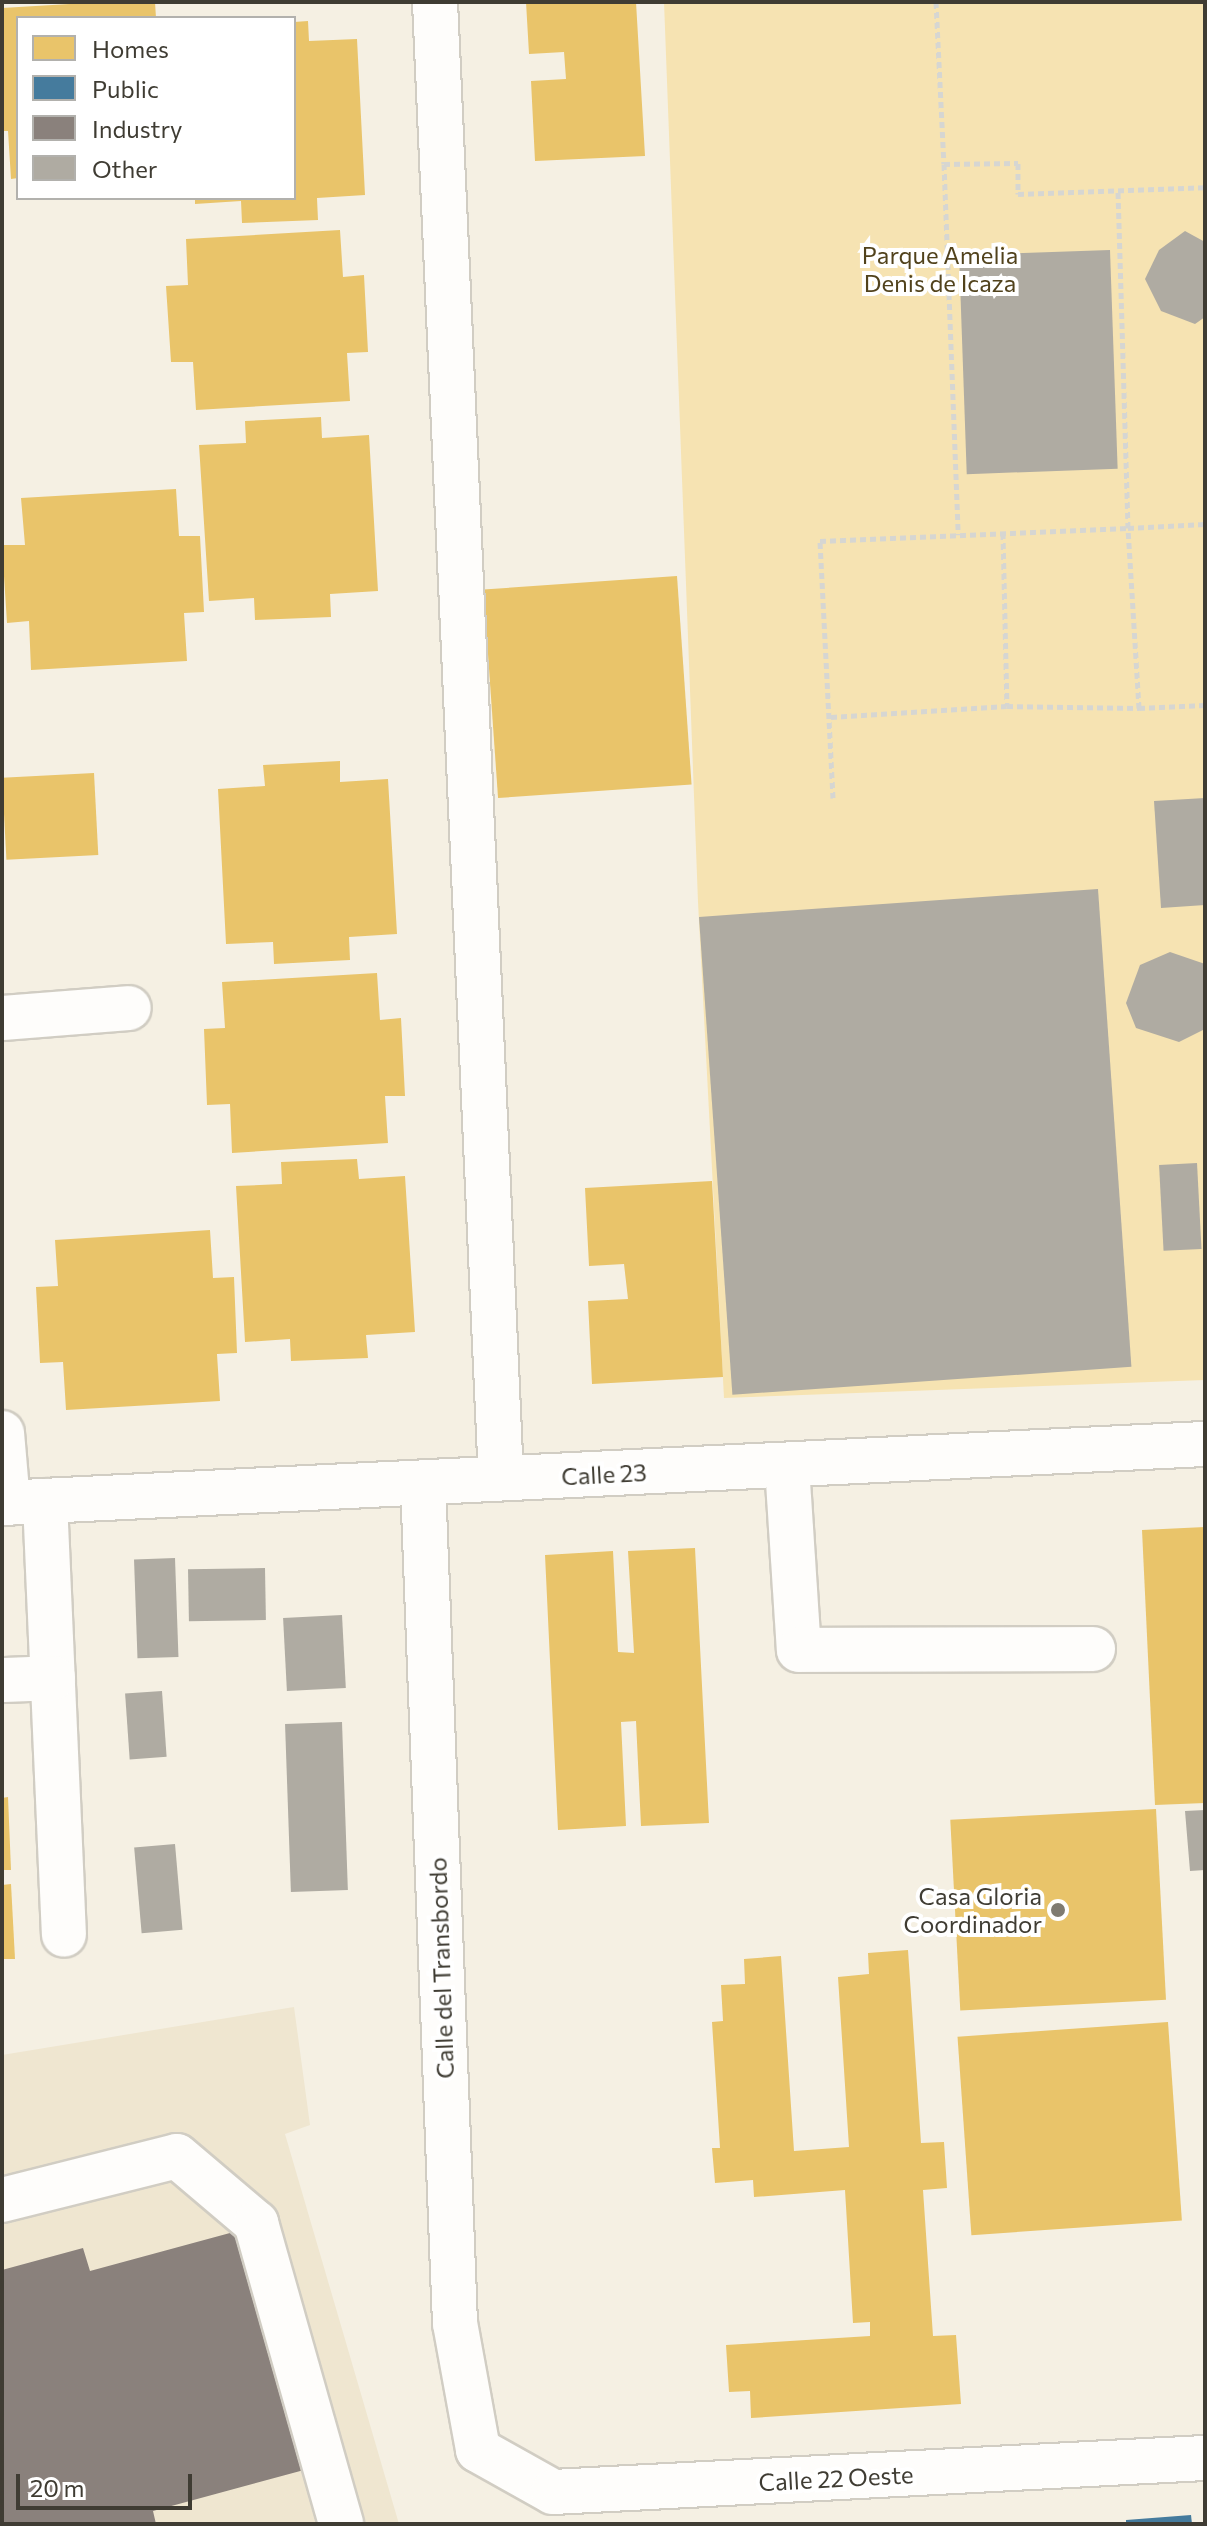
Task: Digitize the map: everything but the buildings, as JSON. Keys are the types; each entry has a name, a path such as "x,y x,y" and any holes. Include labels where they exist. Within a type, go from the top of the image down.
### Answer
{"street":[{"path":"435,2 501,1479"},
{"path":"2,1018 129,1008"},
{"path":"2,1433 53,1678 64,1935"},
{"name":"Calle 23","path":"18,1503 1205,1444"},
{"path":"787,1466 799,1650 1093,1649"},
{"name":"Calle del Transbordo","path":"423,1483 455,2323 478,2450"},
{"path":"2,1680 53,1678"},
{"path":"2,2200 177,2156 256,2223 341,2524"},
{"name":"Calle 22 Oeste","path":"478,2450 553,2492 1205,2458"}],"path":[{"path":"936,2 958,535"},
{"path":"944,164 1018,163 1018,194 1205,187"},
{"path":"1118,191 1128,528 1139,708"},
{"path":"833,798 820,541 1205,524"},
{"path":"1003,533 1007,706"},
{"path":"831,717 1007,706 1139,708 1205,705"}],"shaded area":[{"path":"294,2007 310,2125 285,2134 399,2524 2,2524 2,2055"}],"green space":[{"name":"Parque Amelia Denis de Icaza","path":"664,2 1205,2 1205,1380 724,1398 698,902"}],"place":[{"name":"Casa Gloria Coordinador","path":"1058,1910"}]}
